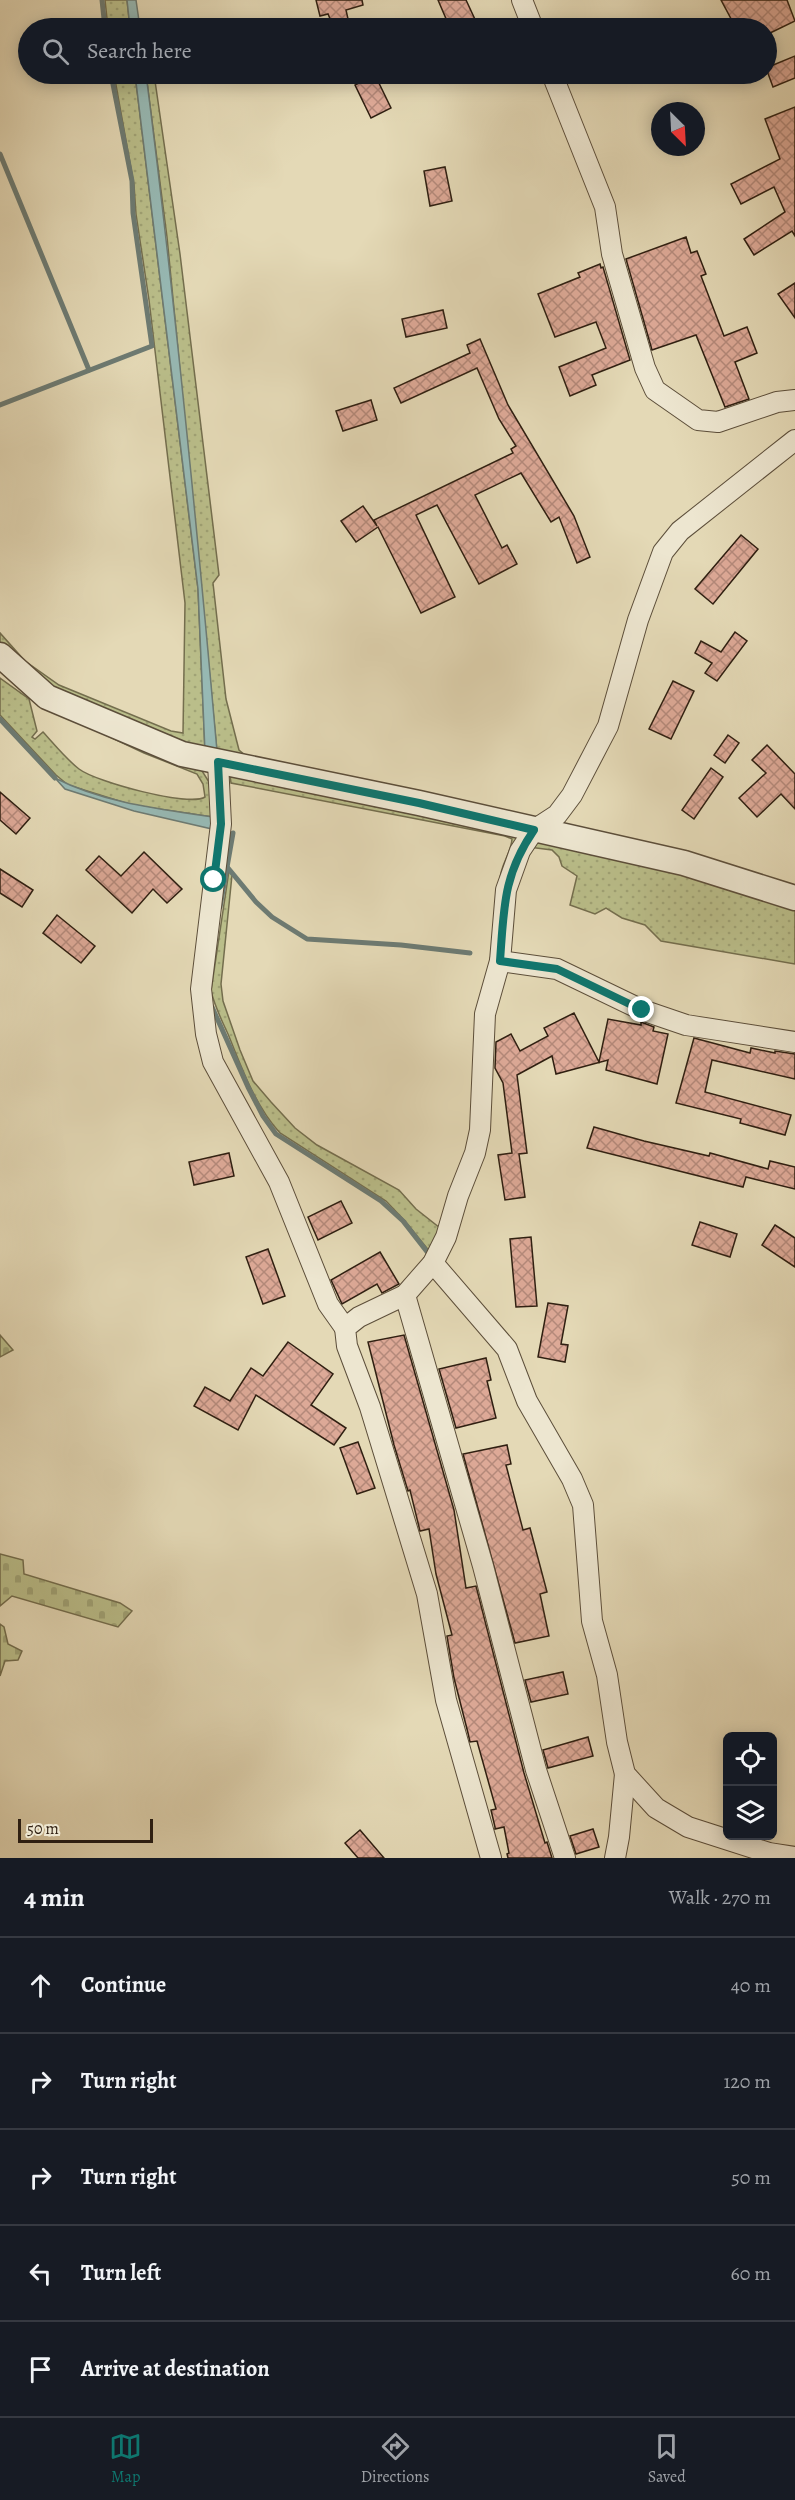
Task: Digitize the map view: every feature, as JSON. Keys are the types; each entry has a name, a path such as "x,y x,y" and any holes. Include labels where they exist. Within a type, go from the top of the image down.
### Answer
{"street":[{"path":"522,0 529,18"},
{"path":"556,84 605,207 612,254 645,368 655,390 698,420 718,422 777,402 795,400"},
{"path":"345,1328 359,1317 405,1294 433,1263 446,1237 458,1196 475,1153 480,1130 485,1014 500,961 506,890 520,851 534,830 557,815 572,795 608,726 638,620 663,552 680,531 795,440"},
{"path":"0,655 47,697 182,754 419,803 684,863 795,898"},
{"path":"218,762 221,824 201,989 206,1034 213,1062 279,1182 328,1304 345,1328 347,1346 370,1407 427,1594 446,1700 491,1858"},
{"path":"500,961 557,969 642,1010 686,1025 795,1042"},
{"path":"433,1263 507,1349 527,1401 572,1479 583,1505 592,1621 607,1674 617,1742 625,1774 615,1858"},
{"path":"405,1294 483,1566 537,1770 565,1858"},
{"path":"625,1774 656,1808 688,1827 769,1853 795,1857"}],"green space":[{"path":"105,0 127,0 129,18 107,18"},
{"path":"116,84 136,84 198,589 205,752 217,751 167,237 147,84 155,84 180,254 219,575 213,583 226,699 239,750 246,756 212,755 53,690 0,643 0,633 25,661 59,685 171,731 183,733 185,603 134,185"},
{"path":"0,678 29,699 37,731 32,737 35,739 43,732 69,761 89,774 142,792 181,799 205,797 203,784 197,774 144,753 38,703 199,766 209,782 213,817 132,805 68,785 0,715"},
{"path":"230,775 511,829 517,837 517,843 500,880 512,839 505,836 231,783"},
{"path":"539,835 795,906 795,964 661,941 645,925 622,918 606,908 595,914 570,905 577,876 562,866 559,857 552,850 528,847"},
{"path":"229,871 232,875 221,984 223,1001 253,1081 295,1128 317,1145 399,1190 416,1209 440,1228 430,1252 386,1201 280,1133 256,1099 218,1013 211,991"},
{"path":"0,1335 13,1350 0,1357"},
{"path":"0,1554 23,1560 24,1574 120,1603 132,1611 118,1627 12,1596 0,1606"},
{"path":"0,1624 4,1627 8,1644 22,1651 18,1660 5,1661 0,1676"}],"water":[{"path":"127,0 136,0 139,18 129,18"},
{"path":"136,84 147,84 185,412 217,751 205,752 198,589"},
{"path":"55,778 93,794 113,799 213,817 212,829 134,811 65,789"}],"building":[{"path":"316,0 362,0 363,5 346,10 348,18 330,18 328,14 320,16"},
{"path":"438,0 466,0 474,18 446,18"},
{"path":"721,0 787,0 795,21 777,30 777,18 731,18"},
{"path":"795,56 795,78 773,87 772,84 777,84 777,63"},
{"path":"379,84 391,108 371,118 355,85"},
{"path":"795,107 795,236 792,231 754,255 744,239 785,212 774,187 741,204 731,184 780,159 765,119"},
{"path":"445,167 452,201 430,206 424,171"},
{"path":"686,237 691,253 697,251 706,274 701,276 724,336 747,327 757,353 735,362 749,399 725,407 696,335 652,350 626,259"},
{"path":"600,264 601,268 603,267 630,360 592,375 596,385 570,396 559,367 606,348 596,322 555,337 538,294 580,277 578,273"},
{"path":"795,283 795,318 778,294"},
{"path":"443,310 447,328 406,337 402,319"},
{"path":"480,339 508,405 574,516 590,557 577,563 559,517 551,522 521,473 475,495 502,548 507,545 517,564 479,584 437,505 416,515 455,597 421,613 378,527 356,542 341,521 363,506 377,526 374,520 513,453 511,449 516,446 499,419 477,368 401,403 394,388 470,353 467,345"},
{"path":"371,400 377,420 343,431 336,411"},
{"path":"741,535 758,549 713,604 695,589"},
{"path":"735,632 747,641 717,681 705,673 712,663 695,653 701,641 721,652"},
{"path":"673,681 694,691 671,739 649,729"},
{"path":"728,735 739,743 725,763 714,755"},
{"path":"767,745 795,774 795,809 781,794 757,817 739,798 766,773 752,760"},
{"path":"711,768 723,777 694,819 682,810"},
{"path":"0,792 30,818 16,834 0,820"},
{"path":"144,852 182,889 167,903 153,889 132,913 86,870 99,856 121,876"},
{"path":"0,869 33,890 22,907 0,893"},
{"path":"57,915 95,946 81,963 43,933"},
{"path":"574,1013 599,1062 608,1019 641,1025 641,1022 654,1027 653,1031 668,1034 657,1084 606,1070 608,1060 556,1074 552,1056 517,1075 527,1153 519,1154 525,1197 505,1200 498,1155 512,1153 503,1083 495,1068 496,1042 511,1034 520,1051 548,1036 544,1028"},
{"path":"694,1038 750,1053 751,1048 795,1054 795,1079 712,1060 705,1092 791,1115 785,1135 740,1123 741,1119 676,1103"},
{"path":"594,1127 709,1156 710,1153 768,1169 770,1161 795,1167 795,1189 746,1177 743,1187 587,1148"},
{"path":"229,1153 234,1176 194,1185 189,1162"},
{"path":"341,1201 352,1223 318,1240 308,1217"},
{"path":"700,1222 737,1234 730,1257 692,1245"},
{"path":"775,1225 795,1238 795,1267 762,1245"},
{"path":"531,1237 537,1306 516,1307 510,1239"},
{"path":"268,1249 285,1296 263,1304 246,1257"},
{"path":"380,1252 399,1284 382,1293 377,1284 342,1304 331,1280"},
{"path":"548,1303 568,1306 561,1344 568,1345 565,1362 538,1357"},
{"path":"404,1335 454,1510 466,1588 476,1586 524,1773 545,1843 547,1842 552,1858 508,1858 504,1827 495,1829 491,1810 496,1809 477,1741 470,1742 454,1678 447,1636 452,1635 436,1574 429,1529 420,1531 410,1490 408,1491 394,1445 368,1342"},
{"path":"288,1342 333,1374 311,1405 346,1428 334,1445 256,1395 238,1430 194,1406 205,1387 230,1401 251,1368 263,1376"},
{"path":"486,1358 491,1380 487,1381 496,1418 456,1428 439,1369"},
{"path":"358,1442 375,1488 357,1494 340,1448"},
{"path":"507,1445 511,1464 506,1465 523,1530 530,1528 547,1592 540,1594 549,1636 515,1643 463,1454"},
{"path":"563,1672 568,1694 531,1702 525,1680"},
{"path":"588,1737 593,1756 548,1768 543,1750"},
{"path":"593,1829 599,1847 576,1854 570,1836"},
{"path":"360,1830 384,1858 358,1858 345,1843"}],"waterway":[{"path":"102,0 104,18"},
{"path":"0,405 152,346 133,213 132,181 113,84"},
{"path":"0,154 89,370"},
{"path":"0,719 55,778"},
{"path":"220,907 233,833"},
{"path":"228,868 256,902 272,917 307,939 401,945 470,953"},
{"path":"212,1007 248,1087 263,1116 276,1134 381,1201 403,1221 428,1253"}],"route":[{"path":"214,880 221,824 218,762 419,803 534,830 520,851 506,890 500,961 557,969 642,1010"}]}
